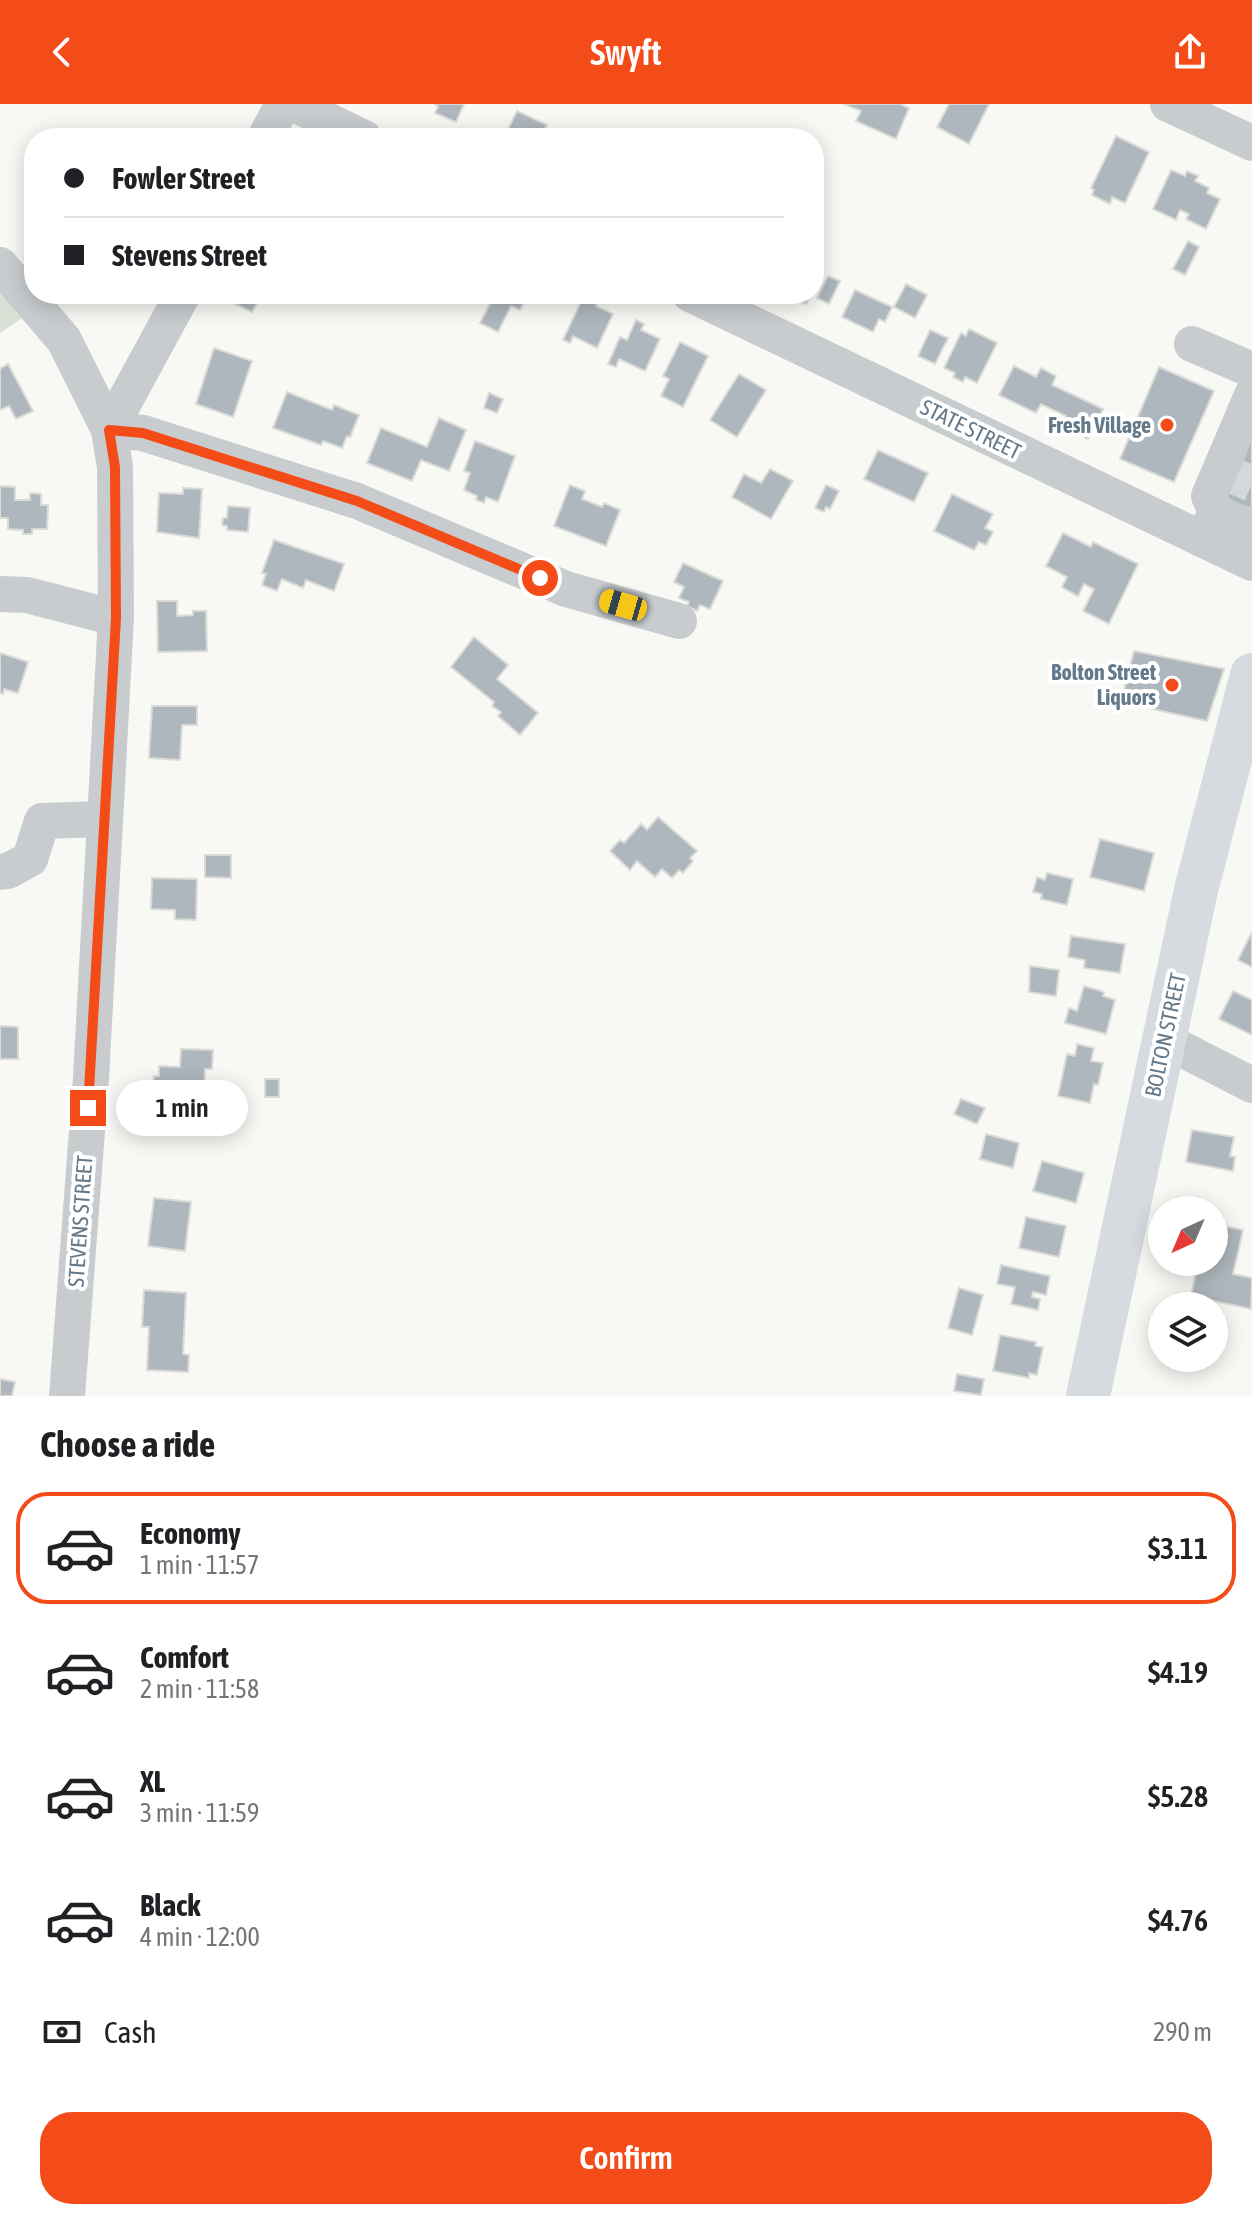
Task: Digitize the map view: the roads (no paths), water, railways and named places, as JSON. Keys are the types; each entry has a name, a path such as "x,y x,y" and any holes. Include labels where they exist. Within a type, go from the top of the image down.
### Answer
{"main road":[{"name":"BOLTON STREET","path":"1088,1396 1196,890 1250,693"}],"street":[{"path":"270,128 283,104"},
{"path":"294,104 343,128"},
{"path":"1168,104 1252,143"},
{"name":"STEVENS STREET","path":"0,265 24,293"},
{"name":"STEVENS STREET","path":"33,304 64,340 109,430 115,467 116,618 91,1078 67,1396"},
{"path":"178,304 109,430 143,433 357,501 566,589 679,621"},
{"name":"STATE STREET","path":"712,304 1210,526 1252,563"},
{"path":"1192,344 1252,370"},
{"path":"1240,437 1209,496 1210,526 1252,525"},
{"path":"0,594 27,595 116,618"},
{"path":"0,872 30,859 42,821 104,819"},
{"path":"1164,1040 1252,1085"}],"tunnel":[{"path":"1232,475 1252,484"}],"place":[{"name":"Fresh Village","path":"1167,425"},
{"name":"Bolton Street Liquors","path":"1172,685"}]}
